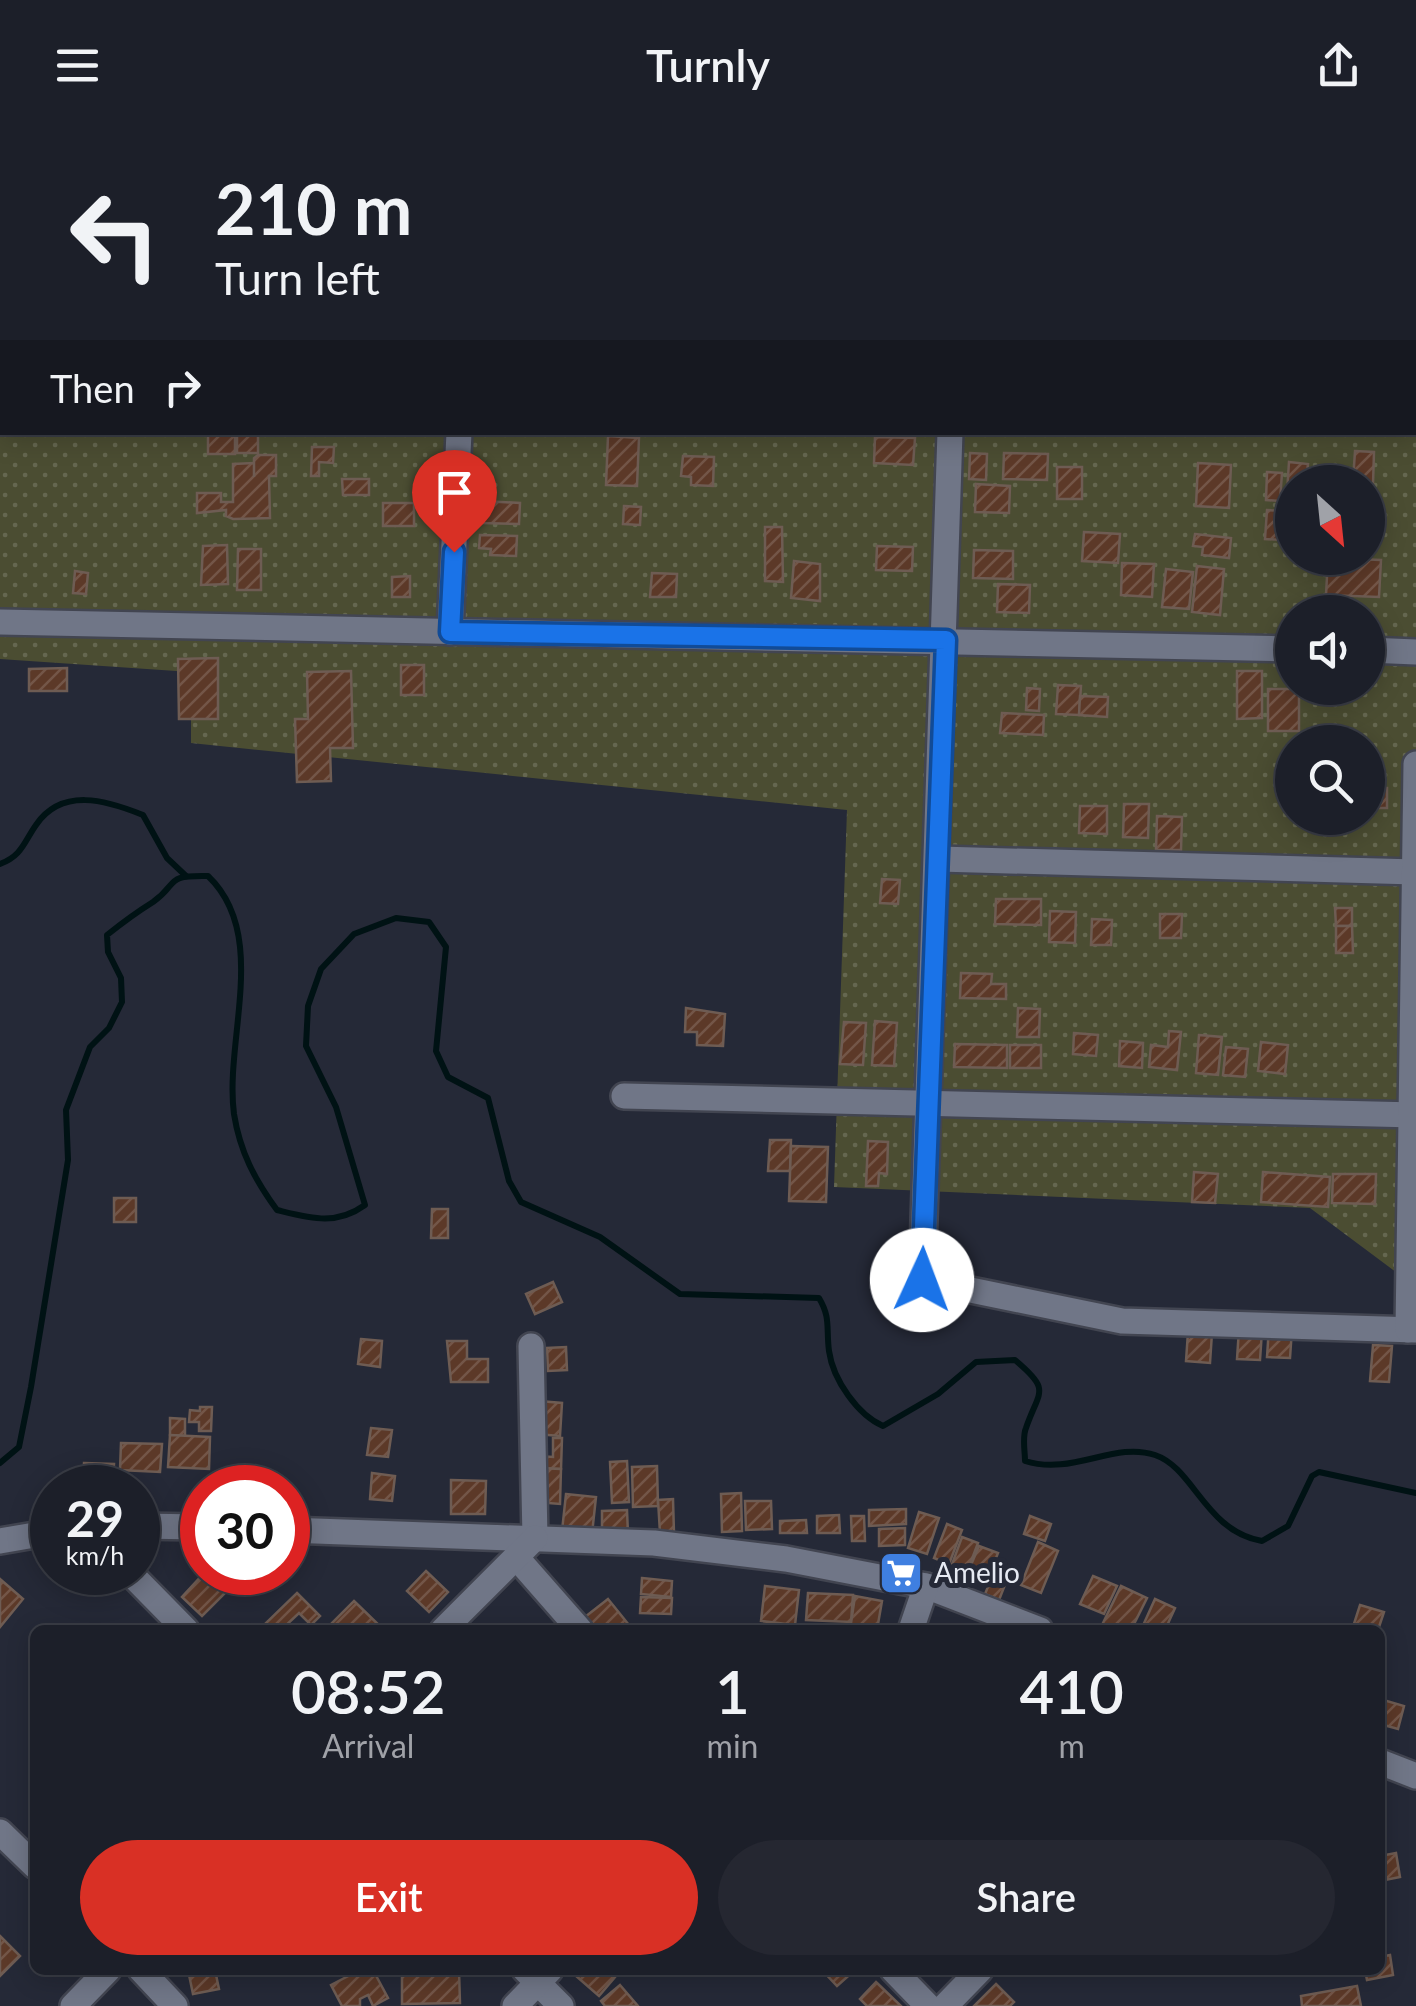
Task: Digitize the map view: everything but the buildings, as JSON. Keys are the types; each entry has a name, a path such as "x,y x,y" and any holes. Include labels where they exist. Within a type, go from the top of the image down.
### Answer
{"street":[{"path":"450,632 459,435"},
{"path":"950,435 939,858 922,1280 1122,1321 1412,1330 1416,764"},
{"path":"0,622 1275,649"},
{"path":"1385,651 1416,652"},
{"path":"939,858 1414,872"},
{"path":"624,1096 1412,1115"},
{"path":"447,1625 534,1538 531,1346"},
{"path":"310,1531 654,1543 786,1559 926,1586 1027,1625"},
{"path":"0,1541 30,1536"},
{"path":"516,1557 576,1625"},
{"path":"913,1625 926,1586"},
{"path":"152,1595 181,1625"},
{"path":"1385,1765 1415,1780"},
{"path":"0,1832 30,1861"},
{"path":"73,2006 103,1975"},
{"path":"146,1975 175,2006"},
{"path":"515,2006 537,1975"},
{"path":"539,1975 561,2006"},
{"path":"898,1975 928,2006"},
{"path":"945,2006 975,1975"}],"green space":[{"path":"0,435 1416,435 1416,1287 1310,1208 834,1187 847,810 191,743 191,672 0,659"}],"waterway":[{"path":"0,864 18,853 47,813 58,805 85,800 143,815 167,858 186,876"},
{"path":"0,1463 19,1447 31,1387 68,1160 66,1110 90,1047 109,1028 122,1002 121,978 108,952 107,935 153,902 174,881 208,876 227,900 237,928 241,958 234,1114 250,1165 277,1210 333,1218 365,1205 336,1107 306,1046 308,1006 321,969 354,934 396,918 429,922 446,947 436,1051 448,1077 488,1098 509,1181 521,1202 600,1237 680,1294 819,1298 827,1317 831,1362 841,1385 874,1421 883,1426 938,1394 976,1362 1015,1360 1034,1378 1039,1391 1025,1432 1025,1461 1060,1464 1124,1452 1155,1455 1180,1473 1213,1513 1243,1535 1262,1541 1288,1526 1312,1476 1319,1472 1416,1493"}],"place":[{"name":"Amelio","path":"901,1573"}],"route":[{"path":"454,552 450,632 946,640 922,1280"}]}
